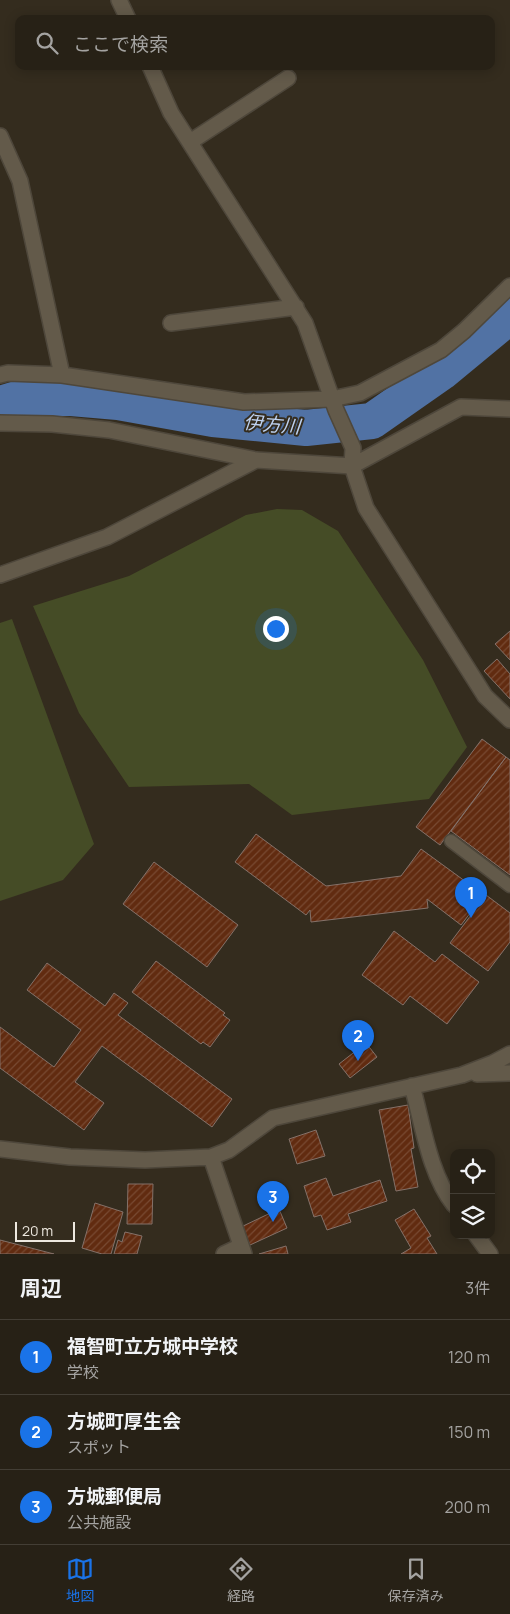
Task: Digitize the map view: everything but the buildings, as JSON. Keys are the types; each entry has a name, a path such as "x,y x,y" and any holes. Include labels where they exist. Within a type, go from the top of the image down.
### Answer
{"street":[{"path":"119,0 126,15"},
{"path":"152,70 171,113 306,323 334,404 353,448 352,466 366,508 485,696 510,720"},
{"path":"190,142 288,78"},
{"path":"0,136 20,181 62,374"},
{"path":"0,375 8,373 62,374 244,402 334,404 360,393 441,350 464,332 510,286"},
{"path":"171,323 296,307"},
{"path":"0,423 52,424 110,430 256,460 352,466 461,407 510,409"},
{"path":"0,575 107,537 256,460"},
{"path":"0,1149 70,1157 145,1160 211,1158 229,1150 273,1118 462,1075 493,1064 510,1054"},
{"path":"462,1075 510,1073"},
{"path":"412,1086 435,1167 445,1193 450,1200"},
{"path":"211,1158 243,1250 224,1254"},
{"path":"479,1239 490,1254"}],"lane":[{"path":"451,841 510,886"}],"green space":[{"path":"277,509 302,510 338,531 423,660 467,747 429,799 292,815 249,784 129,787 79,713 33,606 129,576 246,515"},
{"path":"12,619 94,844 63,880 0,901 0,623"}],"waterway":[{"name":"伊方川","path":"0,404 20,398 71,398 118,402 213,419 306,428 372,421 442,372 510,316"}],"place":[{"name":"福智町立方城中学校","path":"471,918"},
{"name":"方城町厚生会","path":"358,1061"},
{"name":"方城郵便局","path":"273,1222"}]}
